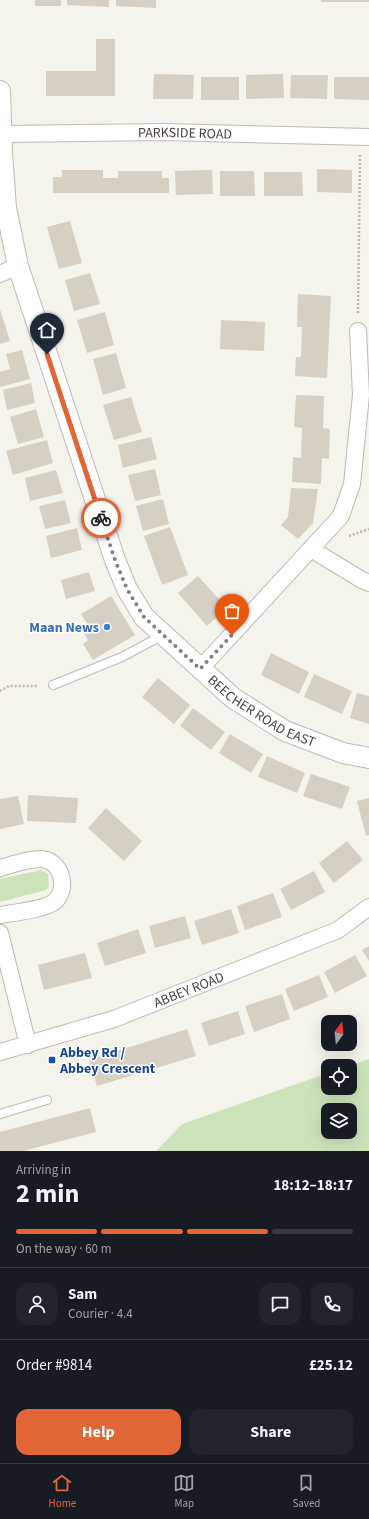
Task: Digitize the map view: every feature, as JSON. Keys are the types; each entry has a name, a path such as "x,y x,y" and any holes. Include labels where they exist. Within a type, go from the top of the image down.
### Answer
{"street":[{"name":"BEECHER ROAD EAST","path":"0,91 1,147 6,208 18,266 115,560 127,589 144,617 233,698 284,731 343,753 369,758"},
{"name":"PARKSIDE ROAD","path":"1,147 165,132 364,137"},
{"path":"0,274 18,266"},
{"path":"200,669 341,516 352,484 365,395 358,331"},
{"path":"311,549 369,583"},
{"path":"0,868 39,858 48,860 54,864 60,873 63,882 61,892 54,902 43,907 0,915"},
{"name":"ABBEY ROAD","path":"0,1052 114,1019 338,930 369,907"},
{"path":"0,933 28,1045"}],"lane":[{"path":"53,685 122,657 164,634"},
{"path":"0,1114 47,1100"}],"path":[{"path":"358,331 364,137"},
{"path":"0,691 9,686 53,685"}],"green space":[{"path":"41,870 48,874 49,886 46,890 0,902 0,879"},
{"path":"369,1059 369,1151 156,1151 182,1124 321,1075 321,1095 357,1095 357,1063"}],"building":[{"path":"35,0 61,0 61,6 35,6"},
{"path":"67,0 109,0 109,7 67,5"},
{"path":"116,0 156,0 156,8 116,6"},
{"path":"321,0 369,0 369,2 321,2"},
{"path":"96,39 115,39 115,96 46,96 46,71 96,71"},
{"path":"154,74 194,75 193,99 153,99"},
{"path":"283,74 284,98 246,99 246,75"},
{"path":"291,75 328,75 327,99 290,98"},
{"path":"201,77 239,77 239,100 201,100"},
{"path":"334,77 369,77 369,100 334,99"},
{"path":"317,169 352,170 352,193 317,192"},
{"path":"62,170 103,170 103,178 118,178 118,171 162,171 162,178 169,178 169,193 53,193 53,177 62,177"},
{"path":"212,170 213,194 176,195 175,171"},
{"path":"220,171 254,171 255,196 220,196"},
{"path":"264,172 302,172 303,196 264,196"},
{"path":"70,221 82,263 59,269 47,227"},
{"path":"90,273 100,304 74,311 65,280"},
{"path":"298,294 331,296 327,378 295,376 296,357 301,357 302,327 297,327"},
{"path":"0,309 10,341 0,344"},
{"path":"105,312 114,345 87,353 77,320"},
{"path":"221,320 265,322 264,351 220,349"},
{"path":"22,350 30,379 0,387 0,372 10,369 6,354"},
{"path":"116,353 126,388 103,395 93,359"},
{"path":"31,383 35,403 7,410 3,390"},
{"path":"296,395 324,396 323,428 330,429 329,459 322,458 321,484 292,482 293,457 301,458 302,428 294,427"},
{"path":"131,397 142,432 114,440 103,405"},
{"path":"36,409 44,437 18,444 10,417"},
{"path":"151,437 157,459 123,468 118,445"},
{"path":"47,440 53,463 13,475 6,451"},
{"path":"155,469 161,495 135,501 128,475"},
{"path":"56,470 63,493 30,501 25,478"},
{"path":"291,488 318,489 313,523 298,539 281,525 288,517"},
{"path":"163,499 169,524 143,531 136,506"},
{"path":"65,500 71,523 45,529 39,506"},
{"path":"170,527 188,575 162,585 144,536"},
{"path":"77,528 82,550 51,558 46,536"},
{"path":"89,572 95,591 66,599 61,580"},
{"path":"198,576 227,608 207,626 178,593"},
{"name":"Maan News","path":"111,596 135,635 93,660 83,644 88,640 81,629 88,625 81,614"},
{"path":"271,653 309,672 299,694 261,675"},
{"path":"314,674 352,691 342,714 304,697"},
{"path":"158,678 190,705 174,724 142,697"},
{"path":"357,693 369,696 369,724 350,718"},
{"path":"193,708 225,732 211,750 180,726"},
{"path":"230,734 263,754 251,773 219,753"},
{"path":"267,756 305,773 297,793 258,777"},
{"path":"311,774 350,787 342,809 303,796"},
{"path":"28,795 78,798 76,823 27,821"},
{"path":"18,796 24,824 0,829 0,799"},
{"path":"369,798 369,835 366,836 357,801"},
{"path":"106,808 142,841 124,861 88,828"},
{"path":"347,841 363,860 334,883 319,863"},
{"path":"314,871 325,892 291,910 280,889"},
{"path":"273,893 282,917 245,930 237,906"},
{"path":"231,909 239,933 202,945 194,921"},
{"path":"185,916 191,938 155,948 149,926"},
{"path":"138,929 146,953 105,966 97,943"},
{"path":"369,946 369,961 362,950"},
{"path":"85,953 92,978 44,990 38,965"},
{"path":"355,955 367,976 335,993 324,972"},
{"path":"319,975 328,997 294,1011 285,989"},
{"path":"282,994 290,1019 254,1032 245,1006"},
{"path":"238,1011 245,1034 209,1046 201,1023"},
{"path":"187,1029 196,1056 97,1086 89,1060"},
{"path":"90,1108 96,1132 23,1151 0,1151 0,1132"}],"way so far":[{"path":"101,518 115,560 127,589 144,617 200,669 232,635"}],"place":[{"name":"Maan News","path":"107,627"},
{"name":"Abbey Rd / Abbey Crescent","path":"52,1060"}],"route":[{"path":"47,354 101,518"}]}
